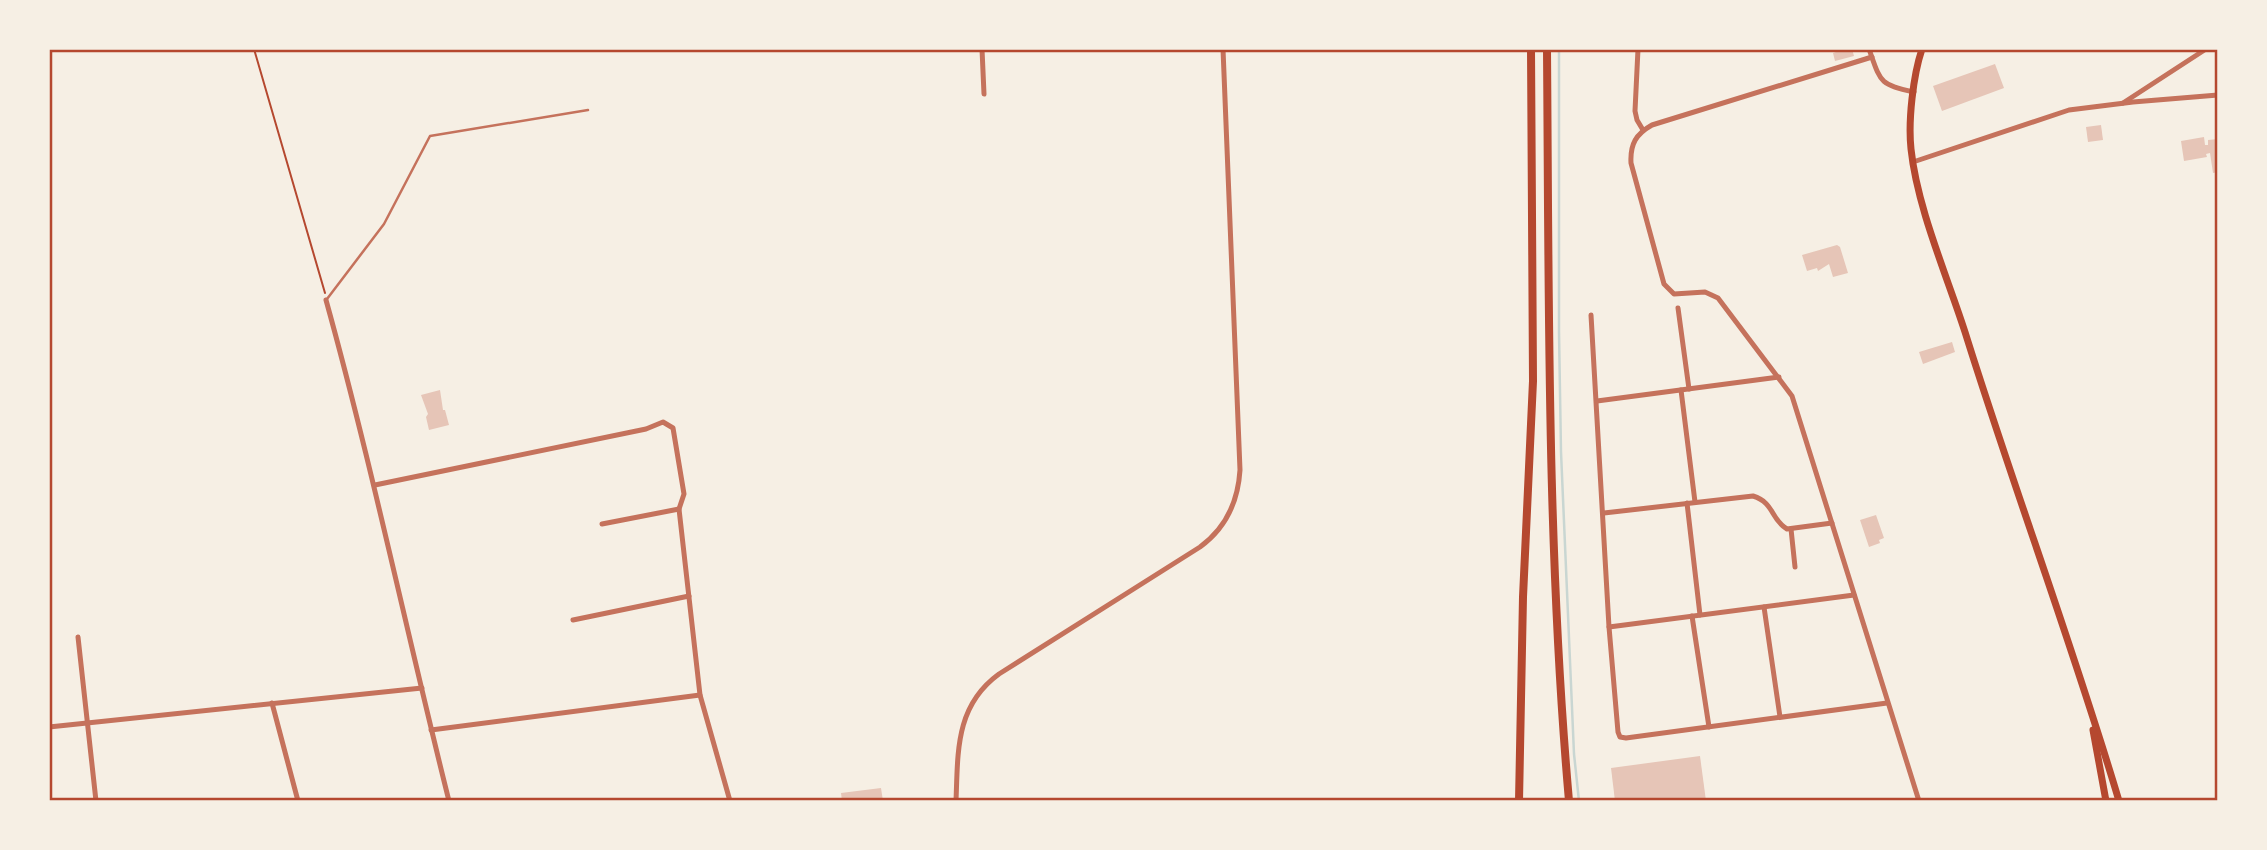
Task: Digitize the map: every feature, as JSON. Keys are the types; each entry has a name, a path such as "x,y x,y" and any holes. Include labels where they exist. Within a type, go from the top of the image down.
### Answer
{"main road":[{"path":"1519,801 1523,597 1532,382 1531,49"},
{"path":"1548,49 1550,415 1562,707 1569,801"},
{"path":"1922,49 1914,92 1911,139 1913,162 1925,209 2105,751 2119,801"},
{"path":"2089,709 2106,801"}],"street":[{"path":"982,49 984,94"},
{"path":"956,801 962,729 968,709 985,686 999,674 1206,543 1222,525 1233,505 1240,470 1223,49"},
{"path":"1639,49 1635,111 1643,130"},
{"path":"1869,49 1882,82 1914,92"},
{"path":"2123,103 2206,49"},
{"path":"1872,57 1652,125 1637,135 1632,146 1631,163 1664,284 1674,294 1714,294 1792,396 1919,801"},
{"path":"1913,162 2068,110 2218,95"},
{"path":"326,300 375,485 449,801"},
{"path":"1678,308 1689,389"},
{"path":"1591,316 1609,627 1620,737 1887,703"},
{"path":"1597,401 1779,377"},
{"path":"1681,390 1695,502"},
{"path":"375,485 646,429 663,422 673,428 684,494 679,509 700,695 730,801"},
{"path":"1604,513 1753,496 1763,499 1770,506 1781,526 1787,530 1832,523"},
{"path":"1687,503 1700,615"},
{"path":"602,524 679,509"},
{"path":"1791,529 1795,567"},
{"path":"1609,627 1854,595"},
{"path":"573,621 689,596"},
{"path":"1764,607 1780,718"},
{"path":"1692,616 1709,727"},
{"path":"78,637 96,801"},
{"path":"49,727 422,688"},
{"path":"431,730 700,695"},
{"path":"272,703 298,801"}],"lane":[{"path":"326,300 384,225 430,136 588,110"}],"path":[{"path":"254,49 326,300"}],"building":[{"path":"1852,49 1854,56 1835,61 1833,53"},
{"path":"1995,64 2004,88 1942,111 1933,86"},
{"path":"2101,125 2103,140 2088,142 2086,127"},
{"path":"2204,137 2205,145 2208,145 2208,140 2218,139 2218,172 2213,173 2210,153 2206,154 2207,157 2184,161 2181,141"},
{"path":"1837,245 1848,273 1833,277 1829,264 1818,271 1817,268 1807,271 1802,255"},
{"path":"1952,342 1955,352 1923,364 1919,352"},
{"path":"440,390 449,425 429,430 426,417 428,414 421,395"},
{"path":"1876,515 1884,538 1879,540 1880,543 1869,547 1860,520"},
{"path":"1700,756 1706,801 1615,801 1611,768"},
{"path":"881,788 883,801 842,801 841,793"}],"waterway":[{"path":"1559,49 1561,452 1574,754 1579,801"}]}
